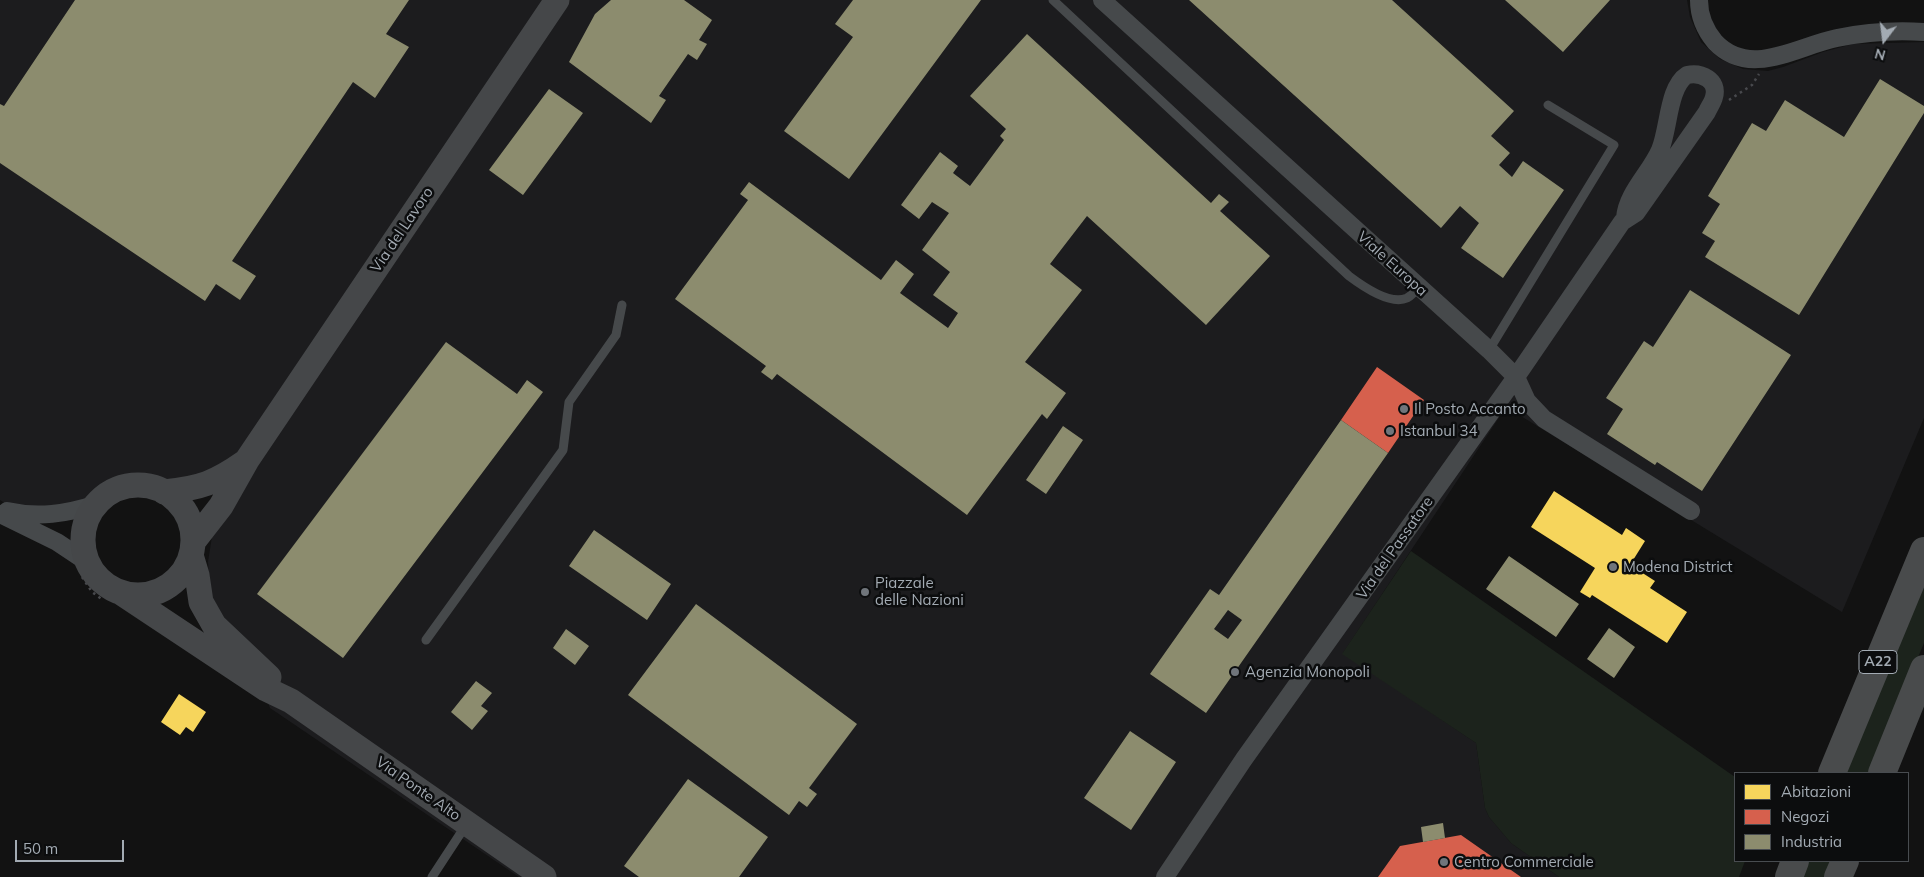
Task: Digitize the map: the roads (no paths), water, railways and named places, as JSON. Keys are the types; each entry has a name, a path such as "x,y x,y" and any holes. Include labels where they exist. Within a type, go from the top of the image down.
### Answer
{"highway":[{"name":"A22","path":"1832,772 1924,551"},
{"path":"1882,772 1924,669"},
{"path":"1789,877 1795,862"},
{"path":"1838,877 1845,862"}],"main road":[{"name":"Via del Lavoro","path":"247,460 220,480 202,486 164,492 150,487 128,487 108,494 97,504 88,517 83,532 83,547 87,562 95,575 106,585 120,592 137,595 155,592 171,584 183,571 192,548 221,506 247,460 557,0"},
{"path":"164,492 176,501 186,513 191,527 192,548"},
{"name":"Via Ponte Alto","path":"192,548 201,602 214,625 291,701"},
{"name":"Via Ponte Alto","path":"120,592 266,689 291,701 544,877"}],"street":[{"name":"Viale Europa","path":"1102,0 1488,350 1516,377 1527,401 1551,425 1691,511"},
{"path":"1699,0 1704,24 1717,43 1732,54 1750,59 1770,59 1814,44 1851,35 1895,31 1924,32"},
{"name":"Via del Passatore","path":"1165,877 1244,759 1516,377 1625,218 1626,205 1661,149 1677,84 1687,75 1694,73 1707,77 1712,82 1715,96 1707,112 1636,213 1625,218"},
{"path":"0,509 36,516 75,511 97,504"},
{"path":"0,514 57,542 87,562"}],"lane":[{"path":"1053,0 1349,276 1375,293 1393,299 1408,298 1419,288"},
{"path":"1488,350 1614,146 1548,105"},
{"path":"426,640 563,450 569,402 616,335 622,304"},
{"path":"432,877 468,823"}],"place":[{"name":"Il Posto Accanto","path":"1404,409"},
{"name":"Istanbul 34","path":"1390,431"},
{"name":"Modena District","path":"1613,567"},
{"name":"Piazzale delle Nazioni","path":"865,592"},
{"name":"Agenzia Monopoli","path":"1235,672"},
{"name":"Centro Commerciale","path":"1444,862"}]}
